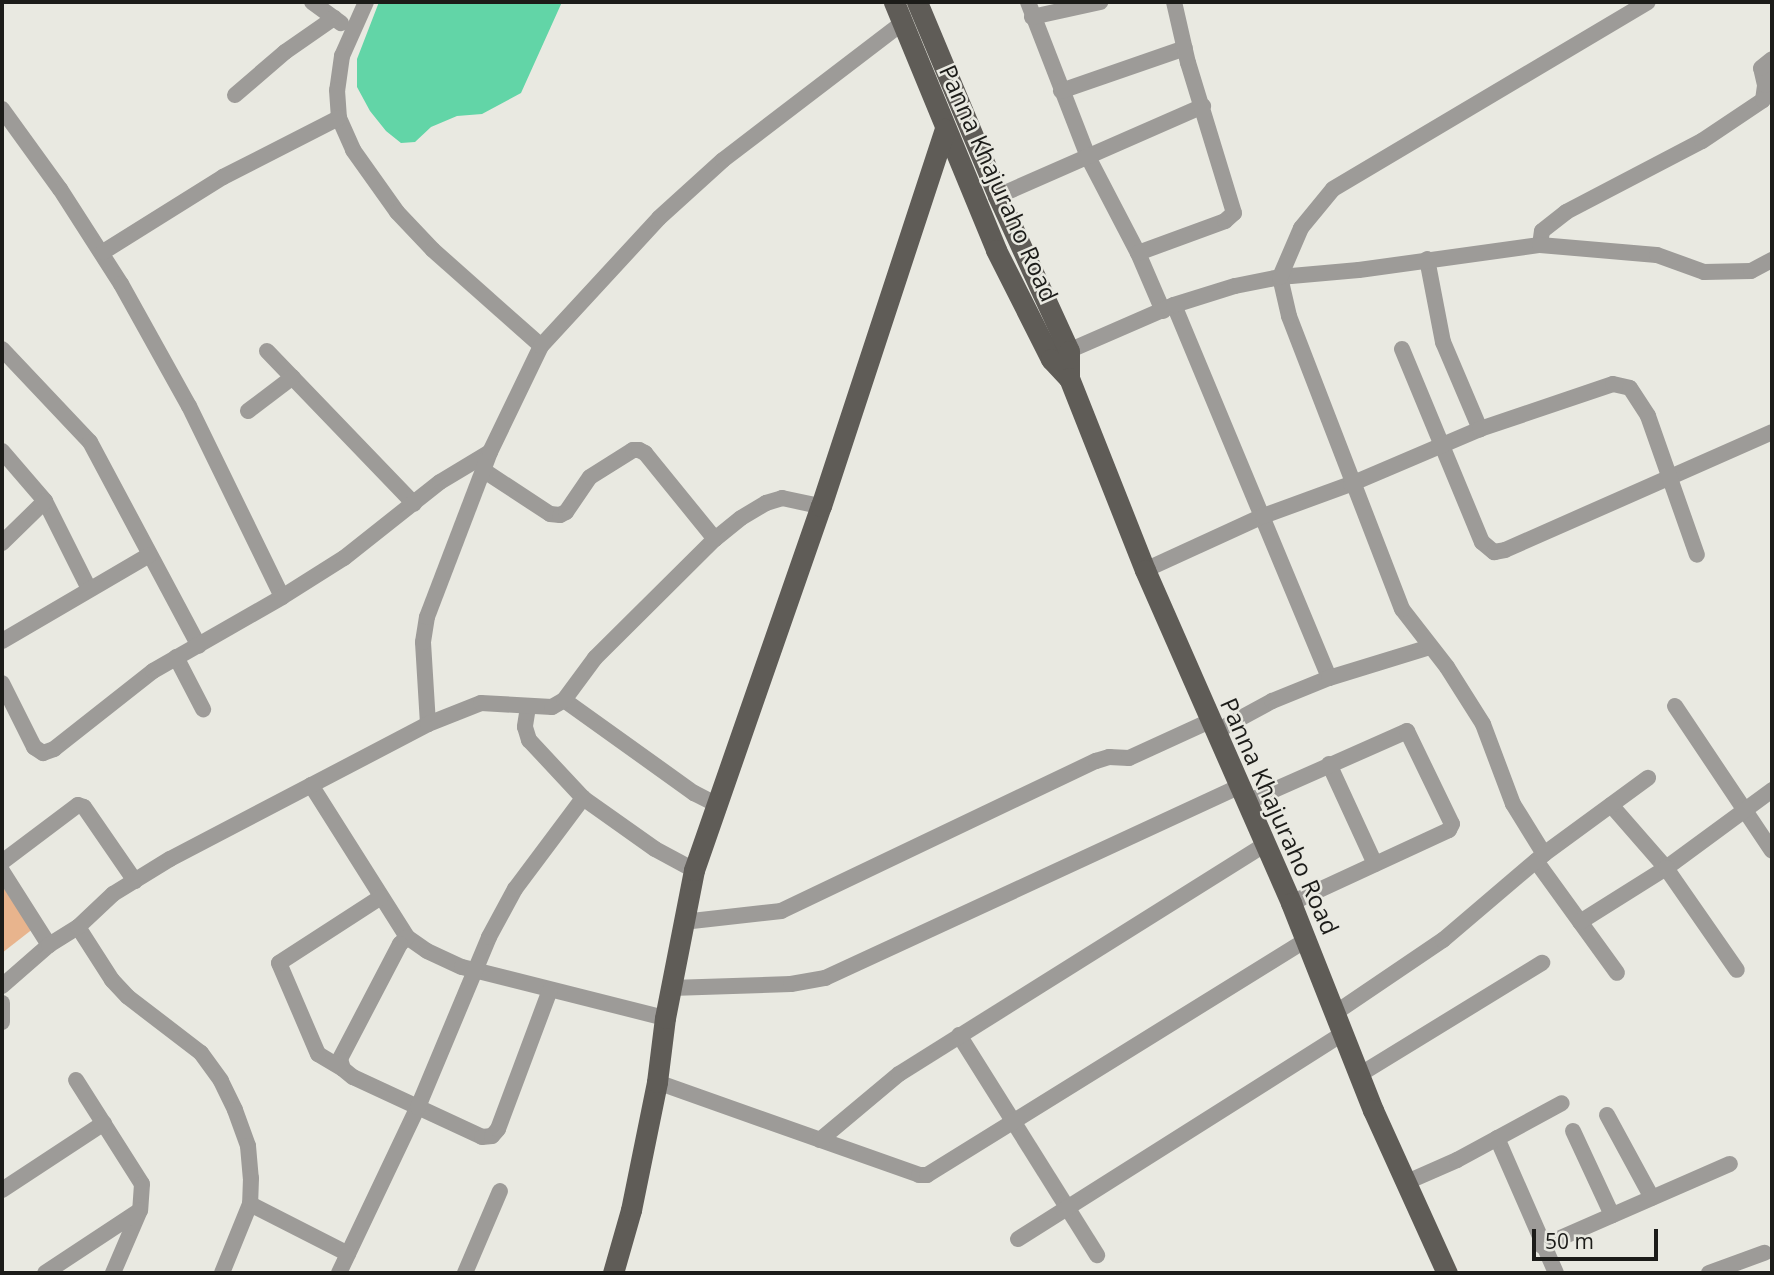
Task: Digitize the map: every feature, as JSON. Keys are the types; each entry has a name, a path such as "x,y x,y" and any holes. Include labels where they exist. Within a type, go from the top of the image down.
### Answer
{"main road":[{"name":"Panna Khajuraho Road","path":"894,2 996,250 1060,355"},
{"name":"Panna Khajuraho Road","path":"917,2 998,196 1145,570 1291,903 1359,1075 1447,1273"},
{"path":"613,1273 631,1210 657,1082 665,1018 694,870 821,506 945,130"}],"street":[{"path":"312,2 351,30"},
{"path":"366,2 351,30 342,56 337,90 339,118 373,181 397,212 433,250 541,346"},
{"path":"1100,2 1030,9 1088,157 1168,308 1263,516 1329,678"},
{"path":"1138,253 1226,221 1234,212 1174,2"},
{"path":"1617,973 1580,922 1540,858 1513,804 1483,724 1447,667 1402,610 1351,484 1289,316 1280,277 1301,228 1333,189 1648,2"},
{"path":"235,95 285,52 334,18"},
{"path":"428,724 422,642 427,617 490,452 541,346 659,218 723,160 902,23"},
{"path":"1061,91 1185,48"},
{"path":"1539,245 1542,231 1566,212 1702,141 1763,100 1765,85 1761,68 1772,59"},
{"path":"998,196 1203,106"},
{"path":"2,109 103,252 190,406 282,597"},
{"path":"103,252 223,177 339,118"},
{"path":"1060,355 1168,308 1235,286 1280,277 1359,270 1539,245 1657,255 1704,272 1751,271 1772,260"},
{"path":"1427,259 1443,342 1480,429"},
{"path":"2,349 90,442 198,646"},
{"path":"1402,349 1482,542 1494,552 1505,550 1772,432"},
{"path":"267,351 414,503"},
{"path":"248,411 293,377"},
{"path":"1145,570 1263,516 1351,484 1480,429 1598,388 1623,385 1630,388 1648,416 1698,555"},
{"path":"483,470 550,514 560,515 566,512 590,477 633,450 639,450 645,453 715,539"},
{"path":"2,451 45,501 89,589"},
{"path":"2,683 34,747 43,753 54,749 131,687 176,657 282,597 344,558 440,482 490,452"},
{"path":"2,986 49,945 78,927 113,894 170,859 428,724 481,703 552,707 564,700 595,659 715,539 749,513 782,498 821,506"},
{"path":"2,543 45,501"},
{"path":"2,641 149,555"},
{"path":"683,922 781,911 1096,761 1109,757 1129,758 1213,727 1329,678 1430,647"},
{"path":"176,657 204,709"},
{"path":"564,700 694,793 716,804"},
{"path":"1675,706 1772,851"},
{"path":"528,707 525,727 529,740 540,755 583,798 655,849 694,870"},
{"path":"671,988 791,984 825,978 1243,794 1329,764 1403,731 1410,734 1451,828 1291,903"},
{"path":"1329,764 1375,864"},
{"path":"1335,1013 1443,940 1540,858 1648,778"},
{"path":"311,785 407,937 427,951 476,970 665,1018"},
{"path":"1580,922 1665,869 1772,790"},
{"path":"339,1273 418,1107 489,937 516,889 583,798"},
{"path":"1611,804 1665,869 1737,970"},
{"path":"2,862 78,805 84,807 135,881"},
{"path":"820,1140 900,1074 1265,844"},
{"path":"2,871 49,945"},
{"path":"381,897 279,964 318,1054 352,1077 482,1137 492,1136 498,1129 550,990"},
{"path":"78,927 112,980 128,997 201,1053 221,1081 248,1146 251,1178 250,1204 222,1273"},
{"path":"343,1069 340,1059 400,944 407,937"},
{"path":"657,1082 919,1175 927,1175 1306,940"},
{"path":"1359,1075 1542,962"},
{"path":"2,1003 2,1022"},
{"path":"1018,1239 1342,1034"},
{"path":"959,1035 1011,1122 1097,1255"},
{"path":"76,1080 142,1184 140,1210 113,1273"},
{"path":"1407,1182 1497,1139 1562,1103"},
{"path":"1607,1115 1652,1198"},
{"path":"2,1190 104,1124"},
{"path":"1573,1131 1612,1215"},
{"path":"1497,1139 1556,1273"},
{"path":"1542,1246 1730,1164"},
{"path":"465,1273 500,1191"},
{"path":"250,1204 348,1254"},
{"path":"45,1273 140,1210"},
{"path":"1709,1273 1764,1253"}],"shaded area":[{"path":"379,2 562,2 521,93 482,114 457,116 431,127 415,142 401,143 386,131 370,111 357,87 357,59"},
{"path":"2,886 34,928 2,953"}]}
